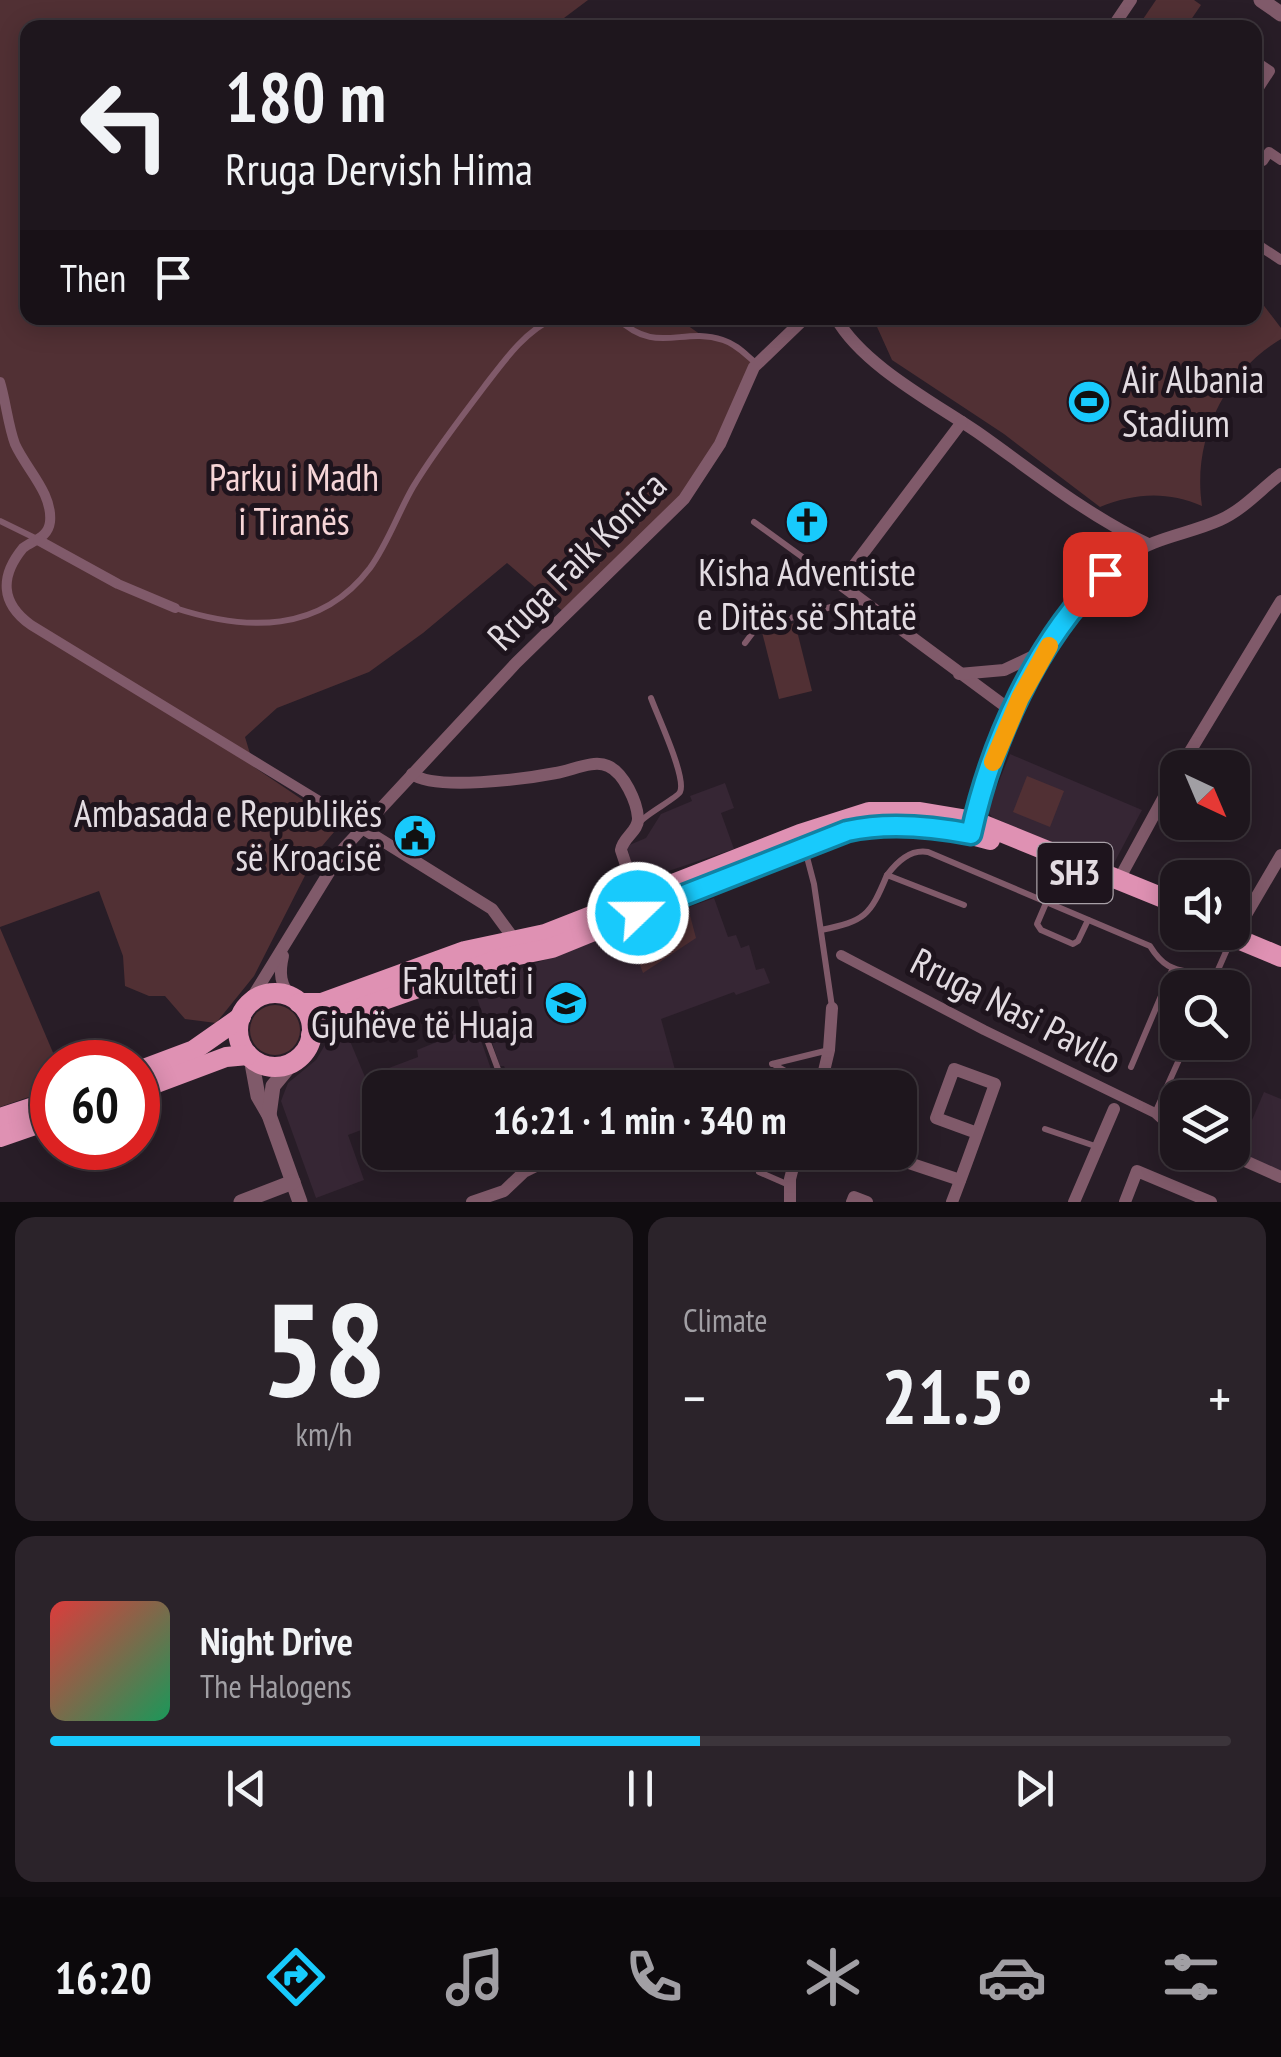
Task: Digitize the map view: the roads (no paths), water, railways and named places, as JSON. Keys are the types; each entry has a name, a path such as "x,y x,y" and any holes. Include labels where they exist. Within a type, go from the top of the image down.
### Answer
{"main road":[{"name":"SH3","path":"160,1063 194,1050 266,994 322,1004 465,951 545,934 803,840 872,826 972,828 1160,898"},
{"name":"SH3","path":"292,1063 327,1020 503,958 552,948 803,840"},
{"name":"SH3","path":"1117,884 1160,905"},
{"path":"1250,937 1281,946"},
{"path":"1250,941 1281,957"},
{"path":"296,1000 309,1017 312,1034"},
{"path":"243,1013 238,1033 250,1057"},
{"path":"160,1082 226,1057 250,1057 268,1066 292,1063"},
{"path":"0,1118 30,1108"},
{"path":"0,1136 30,1127"}],"street":[{"path":"1261,0 1281,14"},
{"path":"1262,160 1269,152 1281,160"},
{"name":"Rruga Faik Konica","path":"243,1013 285,949 316,888 349,852 362,828 547,632 671,514 701,476 723,438 746,379 756,364 798,325"},
{"path":"842,325 862,351 1104,523 1148,544"},
{"path":"0,382 15,443 48,508 49,527 18,553 3,578 3,596 14,612 334,810"},
{"path":"962,422 840,584 1013,712"},
{"path":"1267,484 1281,463"},
{"path":"972,828 1013,712 1046,649 1093,586 1148,544 1220,520 1281,474"},
{"path":"38,540 118,584 175,608"},
{"path":"1190,750 1281,601"},
{"path":"959,674 1004,670 1030,661 1046,649"},
{"path":"412,774 425,781 454,781 546,775 606,765 624,782 634,802 638,824 621,850 637,898"},
{"path":"1117,884 1160,803"},
{"path":"362,828 380,846 492,909 514,939"},
{"path":"1250,902 1281,855"},
{"path":"285,949 280,975 296,1000"},
{"name":"Rruga Nasi Pavllo","path":"841,955 1160,1118"},
{"path":"824,1070 830,1050 832,1008"},
{"path":"250,1057 258,1096 269,1115 300,1202"},
{"path":"269,1115 273,1086 292,1063"},
{"path":"952,1202 978,1133 995,1084 954,1068 936,1118 978,1133"},
{"path":"1074,1202 1114,1109"},
{"path":"1250,1163 1281,1177"},
{"path":"917,1166 960,1180"},
{"path":"472,1202 504,1191 528,1170"},
{"path":"790,1202 793,1170"},
{"path":"1125,1202 1137,1171 1211,1202"},
{"path":"241,1202 293,1182"}],"lane":[{"path":"175,608 246,624 276,624 337,599 360,580 381,550 397,515 456,424 524,339 544,325"},
{"path":"625,325 652,338 704,337 728,341 756,364"},
{"path":"0,521 38,540"},
{"path":"754,522 840,584"},
{"path":"745,643 757,627 860,600"},
{"path":"638,824 656,807 678,795 681,788 676,763 651,698"},
{"path":"334,810 362,828"},
{"path":"803,840 832,1008"},
{"path":"349,852 380,846"},
{"path":"821,930 865,917 896,863 919,851 1150,946 1159,961 1172,970"},
{"path":"887,875 964,905"},
{"path":"1046,903 1038,928 1057,937 1076,943 1088,920"},
{"name":"Rruga Nasi Pavllo","path":"824,950 841,955"},
{"path":"1131,1067 1160,998"},
{"path":"483,1029 498,1070"},
{"path":"784,1070 772,1064 830,1050"},
{"path":"1046,1129 1095,1146"},
{"path":"759,1172 790,1186"}],"place":[{"name":"Air Albania Stadium","path":"1089,402"},
{"name":"Kisha Adventiste e Ditës së Shtatë","path":"807,522"},
{"name":"Ambasada e Republikës së Kroacisë","path":"415,836"},
{"name":"Fakulteti i Gjuhëve të Huaja","path":"566,1003"}],"park label":[{"name":"Parku i Madh i Tiranës","path":"294,500"}]}
